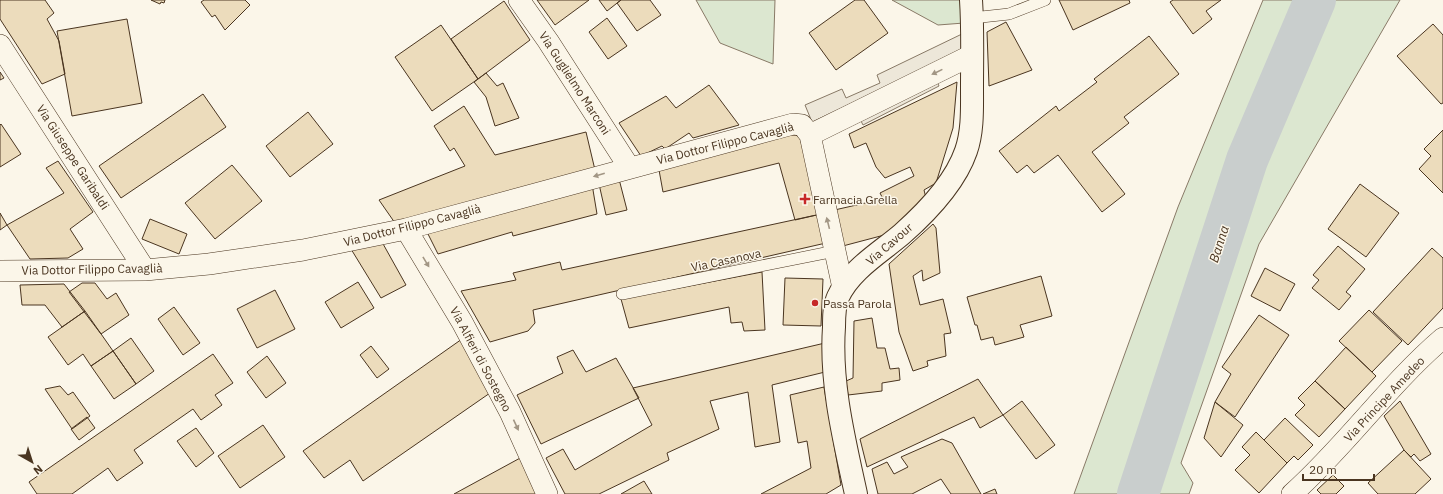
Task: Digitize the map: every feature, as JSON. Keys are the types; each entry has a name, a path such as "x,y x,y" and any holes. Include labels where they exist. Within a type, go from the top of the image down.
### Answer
{"street":[{"name":"Via Guglielmo Marconi","path":"519,0 548,41 629,167"},
{"name":"Via Cavour","path":"856,494 835,388 832,343 837,298 843,288 861,269 904,232 930,207 958,170 967,150 971,132 971,9"},
{"name":"Via Giuseppe Garibaldi","path":"0,45 145,270"},
{"name":"Via Dottor Filippo Cavaglià","path":"810,135 972,55"},
{"name":"Via Dottor Filippo Cavaglià","path":"0,271 145,270 209,264 303,250 406,229 629,167 793,124 802,125 810,135 843,288"},
{"name":"Via Alfieri di Sostegno","path":"406,229 462,322 510,412 547,494"},
{"name":"Via Principe Amedeo","path":"1292,494 1330,457 1405,374 1443,338"}],"lane":[{"path":"971,9 1009,14 1045,0"},
{"name":"Via Casanova","path":"622,294 835,251"}],"green space":[{"path":"696,0 775,0 773,64 720,43"},
{"path":"892,0 963,0 964,23 938,25"},
{"path":"1263,0 1300,0 1279,48 1243,145 1156,403 1118,494 1074,494 1178,207"},
{"path":"1328,0 1400,0 1259,244 1181,463 1193,483 1189,494 1146,494 1157,454 1241,209"}],"shaded area":[{"path":"964,33 962,51 812,122 805,105 842,89 846,98 880,83 877,75"},
{"path":"936,79 939,86 863,125 859,117"}],"building":[{"path":"0,0 45,0 54,13 47,19 59,41 65,74 42,84 0,19"},
{"path":"151,0 165,0 164,3 161,2 160,4"},
{"path":"204,0 245,0 250,5 225,30 215,15 212,17 201,2"},
{"path":"537,0 589,0 555,25"},
{"path":"599,0 621,0 607,11"},
{"path":"621,0 650,0 661,15 637,31 617,3"},
{"path":"855,0 864,0 888,33 836,70 809,33"},
{"path":"1059,0 1129,0 1130,3 1073,30"},
{"path":"1173,0 1221,0 1206,11 1212,19 1193,34 1170,2"},
{"path":"504,1 530,40 478,79 451,39"},
{"path":"607,18 627,46 608,59 589,32"},
{"path":"127,19 142,103 72,116 57,31"},
{"path":"1006,22 1032,70 989,86 987,32"},
{"path":"1433,24 1443,35 1443,103 1441,104 1397,56"},
{"path":"441,25 478,79 432,111 395,57"},
{"path":"1149,36 1179,74 1124,117 1129,123 1092,152 1125,194 1102,212 1058,155 1034,173 1027,165 1017,173 999,151 1056,106 1059,111 1097,82 1094,79"},
{"path":"0,72 4,78 0,80"},
{"path":"486,73 497,86 503,83 519,118 495,126 486,97 474,82"},
{"path":"957,82 953,128 936,183 924,190 927,202 892,233 839,247 830,211 883,199 880,193 914,176 910,167 885,178 876,167 866,143 854,148 849,134"},
{"path":"709,85 739,125 693,138 689,133 665,149 662,146 641,156 619,123 666,96 676,108"},
{"path":"203,94 226,127 121,198 99,166"},
{"path":"464,106 495,155 586,132 595,170 395,223 379,200 465,166 454,148 450,151 434,126"},
{"path":"308,112 333,144 290,177 266,146"},
{"path":"1,124 21,154 0,167 0,125"},
{"path":"1443,130 1443,193 1419,169 1431,156 1424,149"},
{"path":"786,135 796,135 800,138 821,214 795,220 779,163 663,192 659,170"},
{"path":"58,161 93,212 70,229 83,249 68,258 30,259 7,225 64,193 46,168"},
{"path":"232,165 262,201 215,239 185,203"},
{"path":"619,179 627,210 606,215 599,184"},
{"path":"592,184 597,214 513,236 512,232 438,254 426,230"},
{"path":"1360,184 1399,213 1366,257 1328,229"},
{"path":"0,213 7,225 0,230"},
{"path":"821,214 826,243 533,310 535,323 528,331 490,342 461,291 516,280 513,273 560,262 562,270"},
{"path":"150,219 187,234 179,254 142,239"},
{"path":"933,224 936,228 940,273 923,281 922,270 913,276 920,305 943,299 951,333 944,334 946,356 927,361 928,366 913,371 899,332 889,264"},
{"path":"382,242 406,285 381,298 351,249"},
{"path":"1338,246 1365,269 1346,292 1351,296 1339,310 1312,288 1319,280 1313,275"},
{"path":"1432,248 1443,258 1443,308 1408,345 1373,312"},
{"path":"1265,268 1295,284 1280,311 1251,296"},
{"path":"762,272 765,330 744,331 742,322 731,323 729,307 629,328 621,299"},
{"path":"1041,276 1052,316 1020,325 1024,337 995,345 993,337 981,340 967,297"},
{"path":"785,278 823,279 821,326 783,325"},
{"path":"358,282 374,308 341,328 325,302"},
{"path":"82,283 95,283 107,299 116,293 129,315 101,334 69,292"},
{"path":"64,284 85,311 62,327 45,305 22,305 20,285"},
{"path":"275,290 295,329 257,348 237,309"},
{"path":"174,307 200,343 183,355 158,319"},
{"path":"1369,310 1402,341 1372,372 1339,341"},
{"path":"85,311 113,351 91,366 83,354 68,365 48,337"},
{"path":"1259,315 1289,335 1235,417 1215,402 1231,374 1222,367"},
{"path":"872,318 877,348 885,348 890,369 899,368 900,380 882,383 882,391 848,395 846,381 853,378 854,321"},
{"path":"131,338 154,371 136,384 113,351"},
{"path":"462,339 490,393 363,481 350,460 324,478 303,451"},
{"path":"825,343 825,372 772,385 780,442 755,447 748,392 710,401 719,429 667,453 669,460 599,494 565,494 546,458 563,449 575,470 652,425 633,388"},
{"path":"371,346 389,369 377,378 360,355"},
{"path":"1346,347 1376,376 1345,409 1315,381"},
{"path":"573,350 586,372 616,358 639,398 541,444 517,395 563,373 557,357"},
{"path":"113,351 136,384 114,399 91,366"},
{"path":"213,354 233,383 215,395 222,405 201,420 193,409 134,450 143,463 117,481 108,468 72,494 37,494 29,482"},
{"path":"267,356 286,383 266,398 247,372"},
{"path":"978,379 1003,415 980,428 974,417 867,467 860,439"},
{"path":"1315,381 1345,409 1319,437 1295,415 1305,405 1298,398"},
{"path":"60,386 68,395 73,392 90,416 72,429 45,389"},
{"path":"824,387 841,485 826,494 761,494 811,468 807,441 798,443 790,395"},
{"path":"1022,401 1055,445 1036,459 1003,415"},
{"path":"1400,401 1431,454 1420,461 1414,454 1411,457 1404,450 1384,416"},
{"path":"1215,402 1243,425 1221,457 1204,438"},
{"path":"87,417 95,428 79,440 71,429"},
{"path":"1285,418 1313,445 1298,460 1294,456 1287,463 1264,440"},
{"path":"263,425 285,457 240,488 218,456"},
{"path":"196,428 214,453 196,467 177,441"},
{"path":"1256,432 1287,463 1259,493 1235,470 1250,455 1242,447"},
{"path":"942,439 952,443 981,494 951,494 941,479 912,494 878,494 872,469 887,462 894,474 908,467 901,457"},
{"path":"1404,450 1431,479 1415,494 1378,494 1368,483"},
{"path":"522,457 539,494 454,494"},
{"path":"1333,475 1344,486 1336,494 1321,494 1317,490"},
{"path":"644,481 652,494 621,494"},
{"path":"995,489 997,494 983,494"}],"waterway":[{"name":"Banna","path":"1138,494 1247,160 1315,0"}],"place":[{"name":"Farmacia Grella","path":"805,199"},
{"name":"Passa Parola","path":"815,303"}]}
